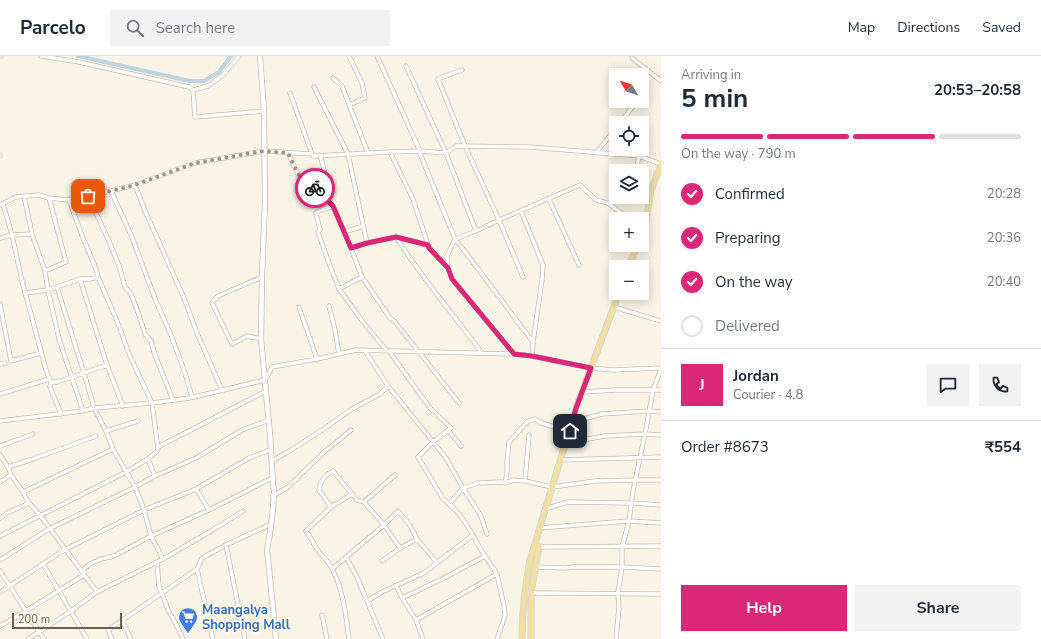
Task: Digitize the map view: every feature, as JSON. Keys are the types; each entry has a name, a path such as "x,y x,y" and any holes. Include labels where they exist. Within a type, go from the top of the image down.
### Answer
{"main road":[{"path":"647,212 651,190 661,165"},
{"path":"531,639 531,593 539,528 582,392 616,300"},
{"path":"522,639 523,600 526,580 530,560 537,547"}],"street":[{"path":"41,56 86,64 189,87 193,90 208,86 223,76 239,56"},
{"path":"260,56 264,110 265,202 261,339 269,420 274,496 267,549 276,639"},
{"path":"349,56 362,83 365,98 350,105"},
{"path":"377,56 419,151 455,239 533,342"},
{"path":"632,58 661,82"},
{"path":"406,66 446,153 476,231"},
{"path":"462,70 438,79 465,146 499,220 522,277"},
{"path":"333,78 342,86 368,153"},
{"path":"314,87 348,154 367,243"},
{"path":"193,90 195,117 264,110"},
{"path":"290,93 312,154"},
{"path":"625,116 632,108"},
{"path":"596,153 609,137"},
{"path":"61,414 50,387 50,380 25,293 12,235 1,205 16,197 39,194 49,198 69,200 135,185 195,163 264,151 312,154 313,156 419,151 446,153 456,146 465,146 530,147 609,154"},
{"path":"390,152 413,199 429,248 448,268"},
{"path":"288,153 298,174 316,188 333,206 362,277 390,318 395,322 459,403"},
{"path":"320,155 326,177"},
{"path":"637,164 639,156 661,165"},
{"path":"135,185 222,390"},
{"path":"514,354 452,279 448,268 447,256 455,239 580,185 596,200 608,203 620,212"},
{"path":"111,191 131,235 156,301 186,373 192,397"},
{"path":"24,196 32,234 45,271 59,339 83,411"},
{"path":"88,196 109,241 119,266 125,287 131,294 145,334 151,341 173,400"},
{"path":"45,271 66,262 49,198"},
{"path":"549,199 579,265"},
{"path":"0,536 126,472 148,459 156,451 158,446 152,403 130,356 96,269 82,238 69,200"},
{"path":"333,206 316,213 320,230 318,232 339,288 362,322 388,351 430,408 451,428 433,442 418,457 443,499 466,522 477,544 497,574 505,616 497,639"},
{"path":"521,211 542,265 542,280 532,356"},
{"path":"344,232 363,226"},
{"path":"0,238 12,235 32,234"},
{"path":"351,248 396,237 428,245"},
{"path":"396,237 429,285 482,353"},
{"path":"439,258 447,256"},
{"path":"25,293 48,290 80,279 98,277"},
{"path":"261,339 248,336 232,344 212,303 218,296 262,277"},
{"path":"339,288 362,277"},
{"path":"80,279 107,365 123,406"},
{"path":"57,287 94,408 113,449 134,486 144,510 151,536 162,559"},
{"path":"0,304 11,360 13,361 41,353"},
{"path":"329,306 340,354"},
{"path":"299,307 318,359"},
{"path":"614,307 661,321"},
{"path":"0,329 5,328"},
{"path":"0,421 83,411 94,408 152,403 192,397 265,380 272,367 318,359 356,350 514,354 532,356 591,368 613,370 661,369 649,411 641,457 635,480 629,522 622,547 622,567 618,593 619,607 616,639"},
{"path":"365,350 388,386 446,458 481,516 486,534"},
{"path":"0,364 5,363"},
{"path":"0,394 50,380 57,382 72,378 107,365"},
{"path":"272,461 352,409 380,394 388,386"},
{"path":"582,392 661,390"},
{"path":"158,446 266,391"},
{"path":"572,422 602,414 649,411 661,412"},
{"path":"505,483 509,442 528,421 535,419 540,423 570,431"},
{"path":"0,560 49,529 134,486 196,458 242,430 269,420"},
{"path":"106,432 138,421"},
{"path":"274,496 288,486 323,453 352,430"},
{"path":"448,430 461,446"},
{"path":"0,446 34,434"},
{"path":"566,443 605,436 645,434 661,435"},
{"path":"525,481 529,435"},
{"path":"8,467 96,436"},
{"path":"23,492 113,449"},
{"path":"0,592 64,550 144,510 196,490 250,458 271,450"},
{"path":"0,455 8,467 11,476 23,492 28,502 40,515 64,550 97,592"},
{"path":"561,460 661,457"},
{"path":"148,459 155,476"},
{"path":"331,507 319,490 321,483 329,472 333,471 357,500 364,502 384,525 400,548"},
{"path":"364,502 395,475"},
{"path":"0,482 11,476"},
{"path":"84,575 84,569 90,564 114,556 151,536 209,510 272,478"},
{"path":"449,504 463,488 478,483 505,483 514,480 552,487 595,481 661,480"},
{"path":"196,490 209,510"},
{"path":"349,639 341,593 332,569 319,553 306,531 331,507 352,494"},
{"path":"0,518 28,502"},
{"path":"545,509 568,502 661,505"},
{"path":"28,639 97,592 157,562 243,511"},
{"path":"332,569 384,525 398,511 409,524 416,539 437,563"},
{"path":"539,528 629,522 661,523"},
{"path":"112,639 108,630 197,569 202,558 271,524"},
{"path":"367,601 424,572 473,535"},
{"path":"382,561 416,539"},
{"path":"226,545 245,639"},
{"path":"537,547 661,546"},
{"path":"402,598 485,556"},
{"path":"346,557 357,577 383,639"},
{"path":"157,562 159,587 168,610 183,639"},
{"path":"43,564 87,639"},
{"path":"535,567 622,567 661,569"},
{"path":"197,569 213,639"},
{"path":"0,571 44,639"},
{"path":"416,620 497,574"},
{"path":"0,626 26,612 84,575"},
{"path":"396,585 402,598 416,620 423,639"},
{"path":"531,593 661,594"},
{"path":"322,616 327,639"},
{"path":"122,620 131,639"}],"waterway":[{"path":"78,56 190,81 204,81 219,72 231,56"}],"way so far":[{"path":"88,196 135,185 195,163 264,151 288,153 298,174 315,188"}],"place":[{"name":"Maangalya Shopping Mall","path":"188,634"}],"route":[{"path":"315,188 333,206 351,248 396,237 428,245 429,248 448,268 452,279 461,288 514,354 532,356 591,368 576,408 570,431"}]}
